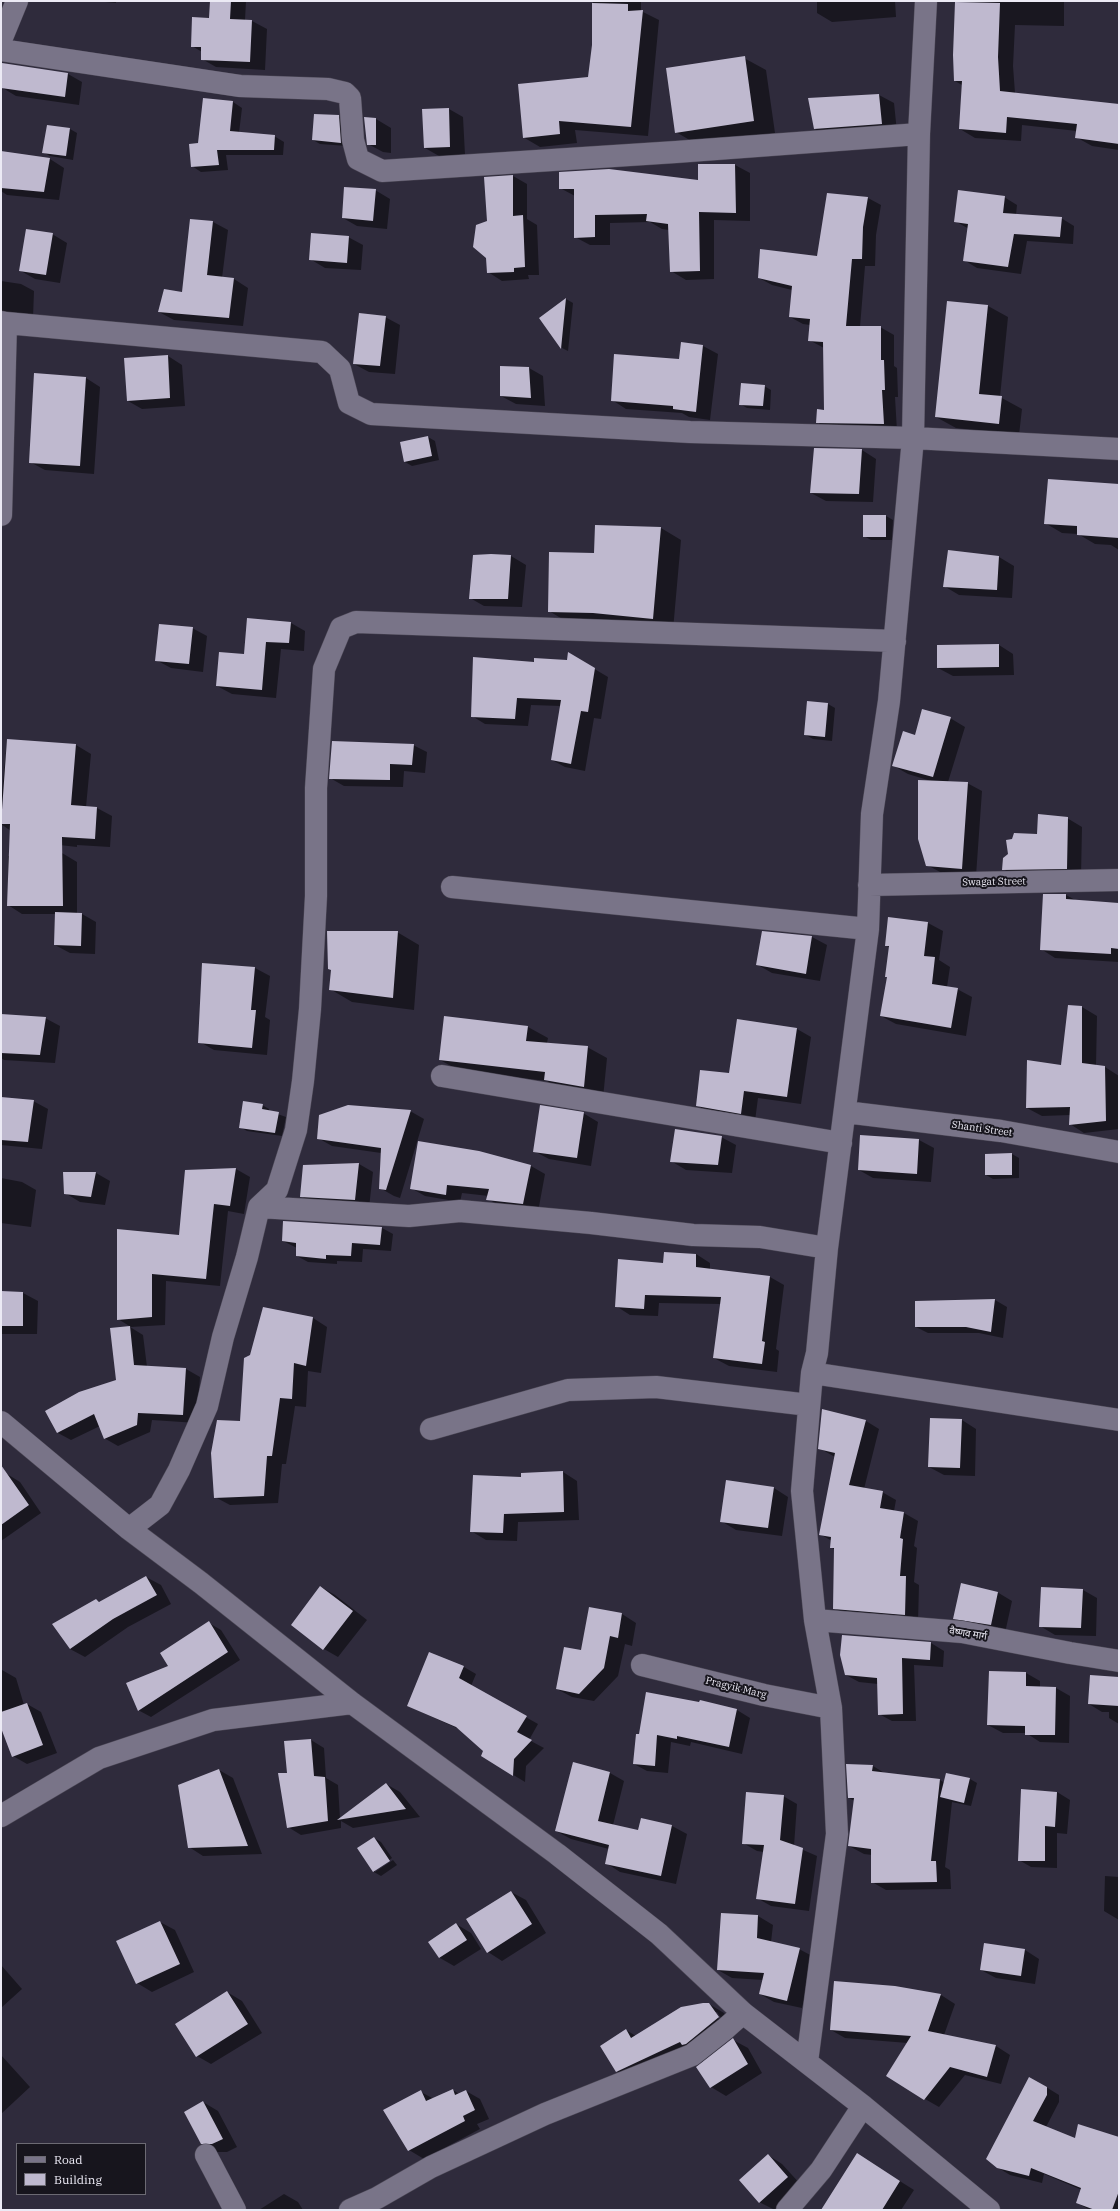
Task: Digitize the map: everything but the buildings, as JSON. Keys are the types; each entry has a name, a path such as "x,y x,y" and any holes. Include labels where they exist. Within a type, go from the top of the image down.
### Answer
{"street":[{"path":"1,40 17,1"},
{"path":"807,2062 837,1834 831,1708 815,1620 802,1491 812,1373 817,1353 827,1248 868,929 868,885 872,814 889,701 913,438 919,134 926,1"},
{"path":"1,50 240,86 328,89 345,92 350,98 352,140 358,159 382,170 676,152 919,134"},
{"path":"1,515 4,322 322,352 340,369 349,403 371,414 690,432 913,438 1119,450"},
{"path":"129,1529 160,1506 179,1470 207,1406 223,1337 248,1257 259,1207 277,1190 296,1130 303,1080 314,926 316,788 324,669 341,628 356,622 895,641"},
{"name":"Swagat Street","path":"868,885 1119,880"},
{"path":"452,887 868,929"},
{"path":"442,1076 841,1143"},
{"name":"Shanti Street","path":"845,1112 1001,1130 1119,1152"},
{"path":"259,1207 409,1216 460,1211 591,1223 693,1235 760,1238 827,1248"},
{"path":"812,1373 1119,1420"},
{"path":"431,1429 568,1390 656,1387 809,1405"},
{"path":"1,1422 129,1529 201,1583 352,1702 556,1854 659,1934 743,2013 863,2106 989,2210"},
{"name":"वैष्णव मार्ग","path":"815,1620 962,1632 1119,1661"},
{"name":"Pragyik Marg","path":"642,1665 764,1695 831,1708"},
{"path":"1,1816 99,1758 213,1720 352,1702"},
{"path":"350,2210 377,2198 431,2167 545,2114 692,2055 743,2013"},
{"path":"787,2210 821,2170 863,2106"},
{"path":"206,2156 235,2210"}]}
